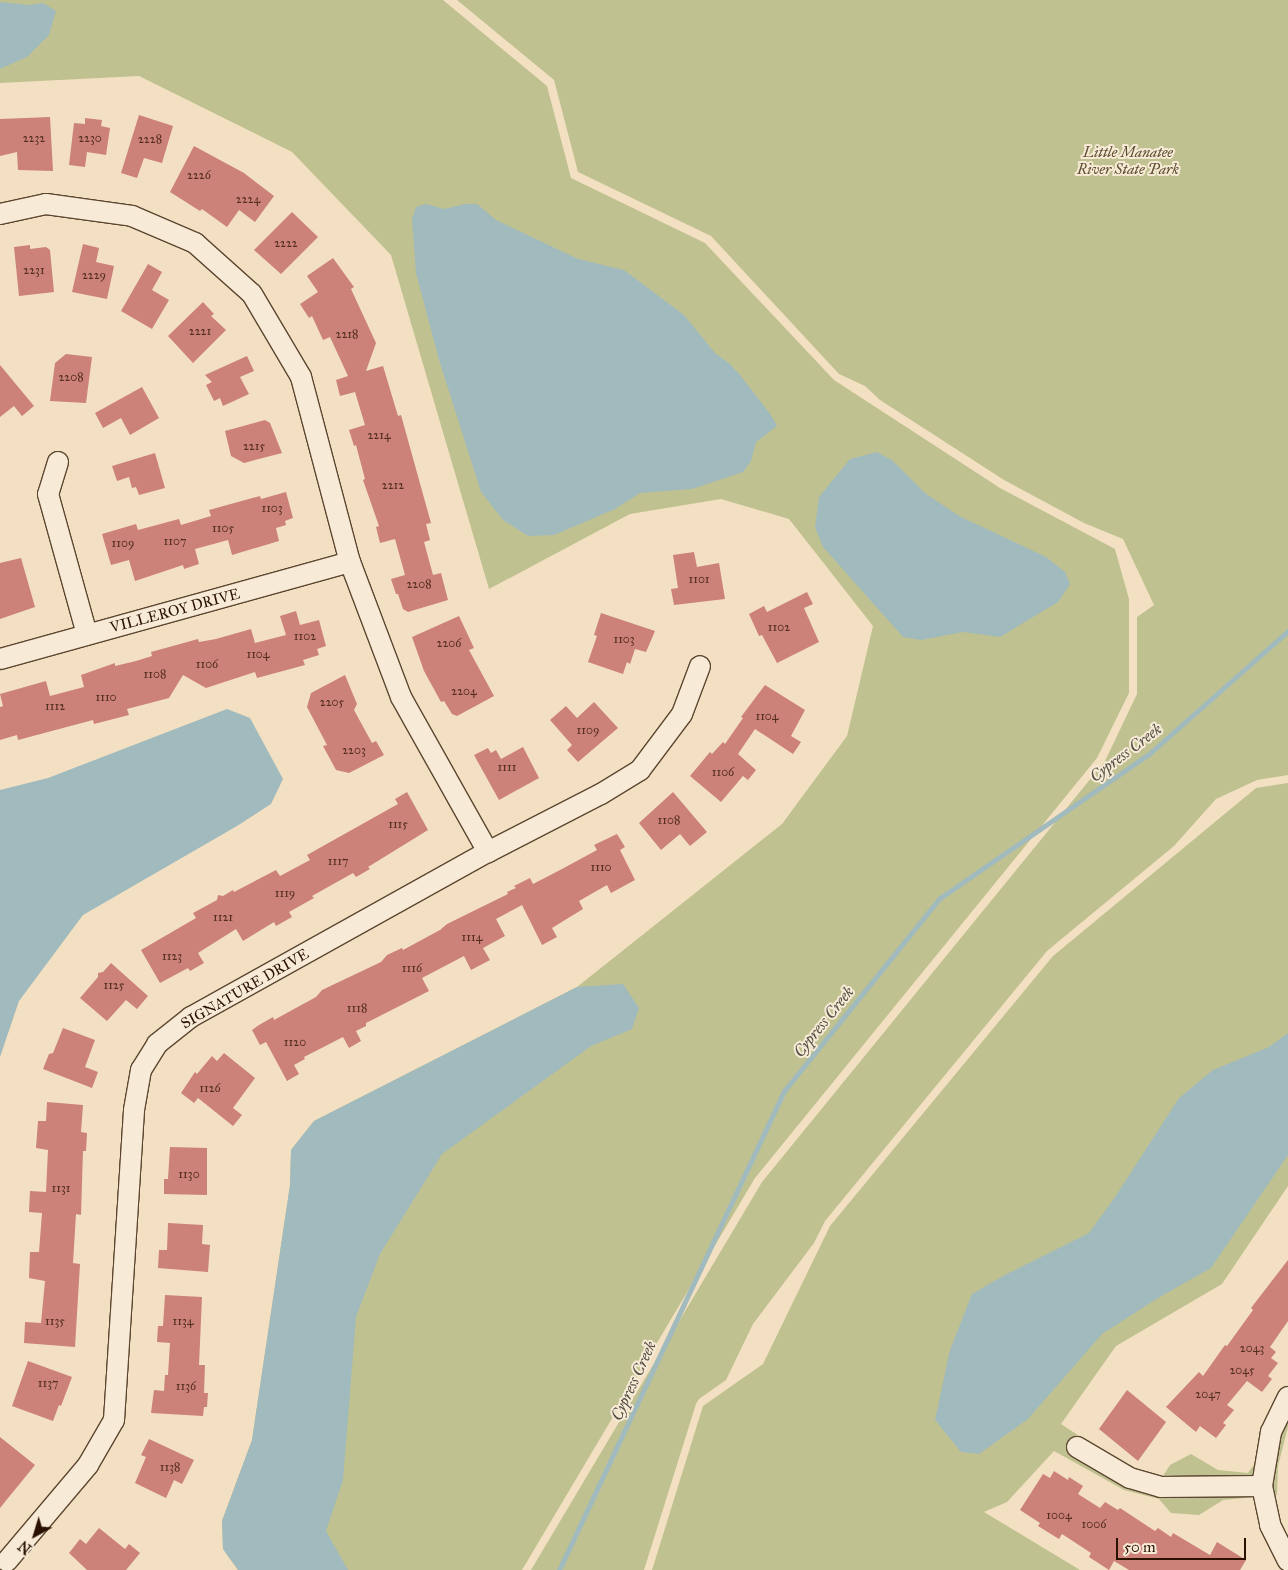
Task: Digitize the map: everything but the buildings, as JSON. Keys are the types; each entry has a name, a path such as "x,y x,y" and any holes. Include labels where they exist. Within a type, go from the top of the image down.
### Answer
{"street":[{"path":"0,214 46,204 132,216 195,243 252,294 301,378 350,562 401,697 488,852"},
{"path":"58,462 48,494 87,635"},
{"name":"VILLEROY DRIVE","path":"0,659 350,562"},
{"name":"SIGNATURE DRIVE","path":"8,1562 88,1465 114,1420 134,1110 141,1070 157,1044 191,1017 488,852 601,794 640,770 682,714 700,666"},
{"path":"1288,1397 1271,1432 1262,1486 1270,1525 1288,1560"},
{"path":"1077,1447 1130,1478 1161,1487 1262,1486"}],"green space":[{"path":"0,0 443,0 547,86 571,178 705,243 834,380 1000,488 1115,549 1129,599 1129,693 1097,758 755,1178 522,1570 238,1570 223,1549 222,1521 252,1440 290,1185 291,1150 314,1121 577,987 782,824 847,736 873,626 789,519 721,499 630,514 489,589 391,255 292,152 139,76 0,83"},
{"name":"Little Manatee River State Park","path":"457,0 1288,0 1288,775 1257,780 1216,799 1174,846 1047,951 825,1221 814,1243 753,1324 726,1380 699,1399 696,1404 644,1570 531,1570 762,1182 1105,761 1137,694 1137,617 1154,605 1123,539 1084,523 1004,480 880,400 865,386 839,374 711,236 578,172 554,80"},
{"path":"1288,783 1288,1186 1222,1284 1116,1346 1061,1424 1125,1466 1161,1479 1170,1465 1191,1454 1218,1470 1248,1473 1255,1463 1267,1414 1288,1385 1288,1427 1278,1466 1277,1495 1223,1500 1199,1515 1171,1513 1159,1499 1124,1490 1054,1451 1007,1502 984,1512 1080,1570 652,1570 703,1406 763,1364 830,1226 1053,956 1256,788"}],"water":[{"path":"0,2 29,5 43,3 56,11 49,35 27,57 0,69"},
{"path":"426,204 444,209 465,204 477,204 496,220 578,259 624,270 684,315 715,353 730,364 740,375 771,415 777,426 756,442 751,461 743,472 692,489 640,493 615,509 554,535 528,536 503,520 481,492 439,360 416,273 412,219 416,207"},
{"path":"877,452 893,461 925,493 959,516 1046,557 1065,572 1070,584 1058,602 1000,637 963,632 921,640 903,637 823,547 815,527 819,497 850,459"},
{"path":"227,709 250,718 283,779 271,804 237,826 83,915 19,1001 0,1057 0,790 48,778"},
{"path":"623,984 639,1008 632,1029 591,1046 442,1154 380,1254 356,1317 343,1480 326,1531 348,1570 238,1570 223,1549 222,1521 252,1440 290,1185 291,1150 314,1121 577,987"},
{"path":"1288,1033 1288,1155 1211,1268 1158,1298 1102,1334 1028,1419 979,1454 961,1452 935,1420 950,1350 972,1294 1003,1276 1089,1233 1115,1197 1179,1098 1213,1070 1269,1047"}],"waterway":[{"name":"Cypress Creek","path":"559,1570 784,1091 940,898 1150,753 1288,631"}]}
